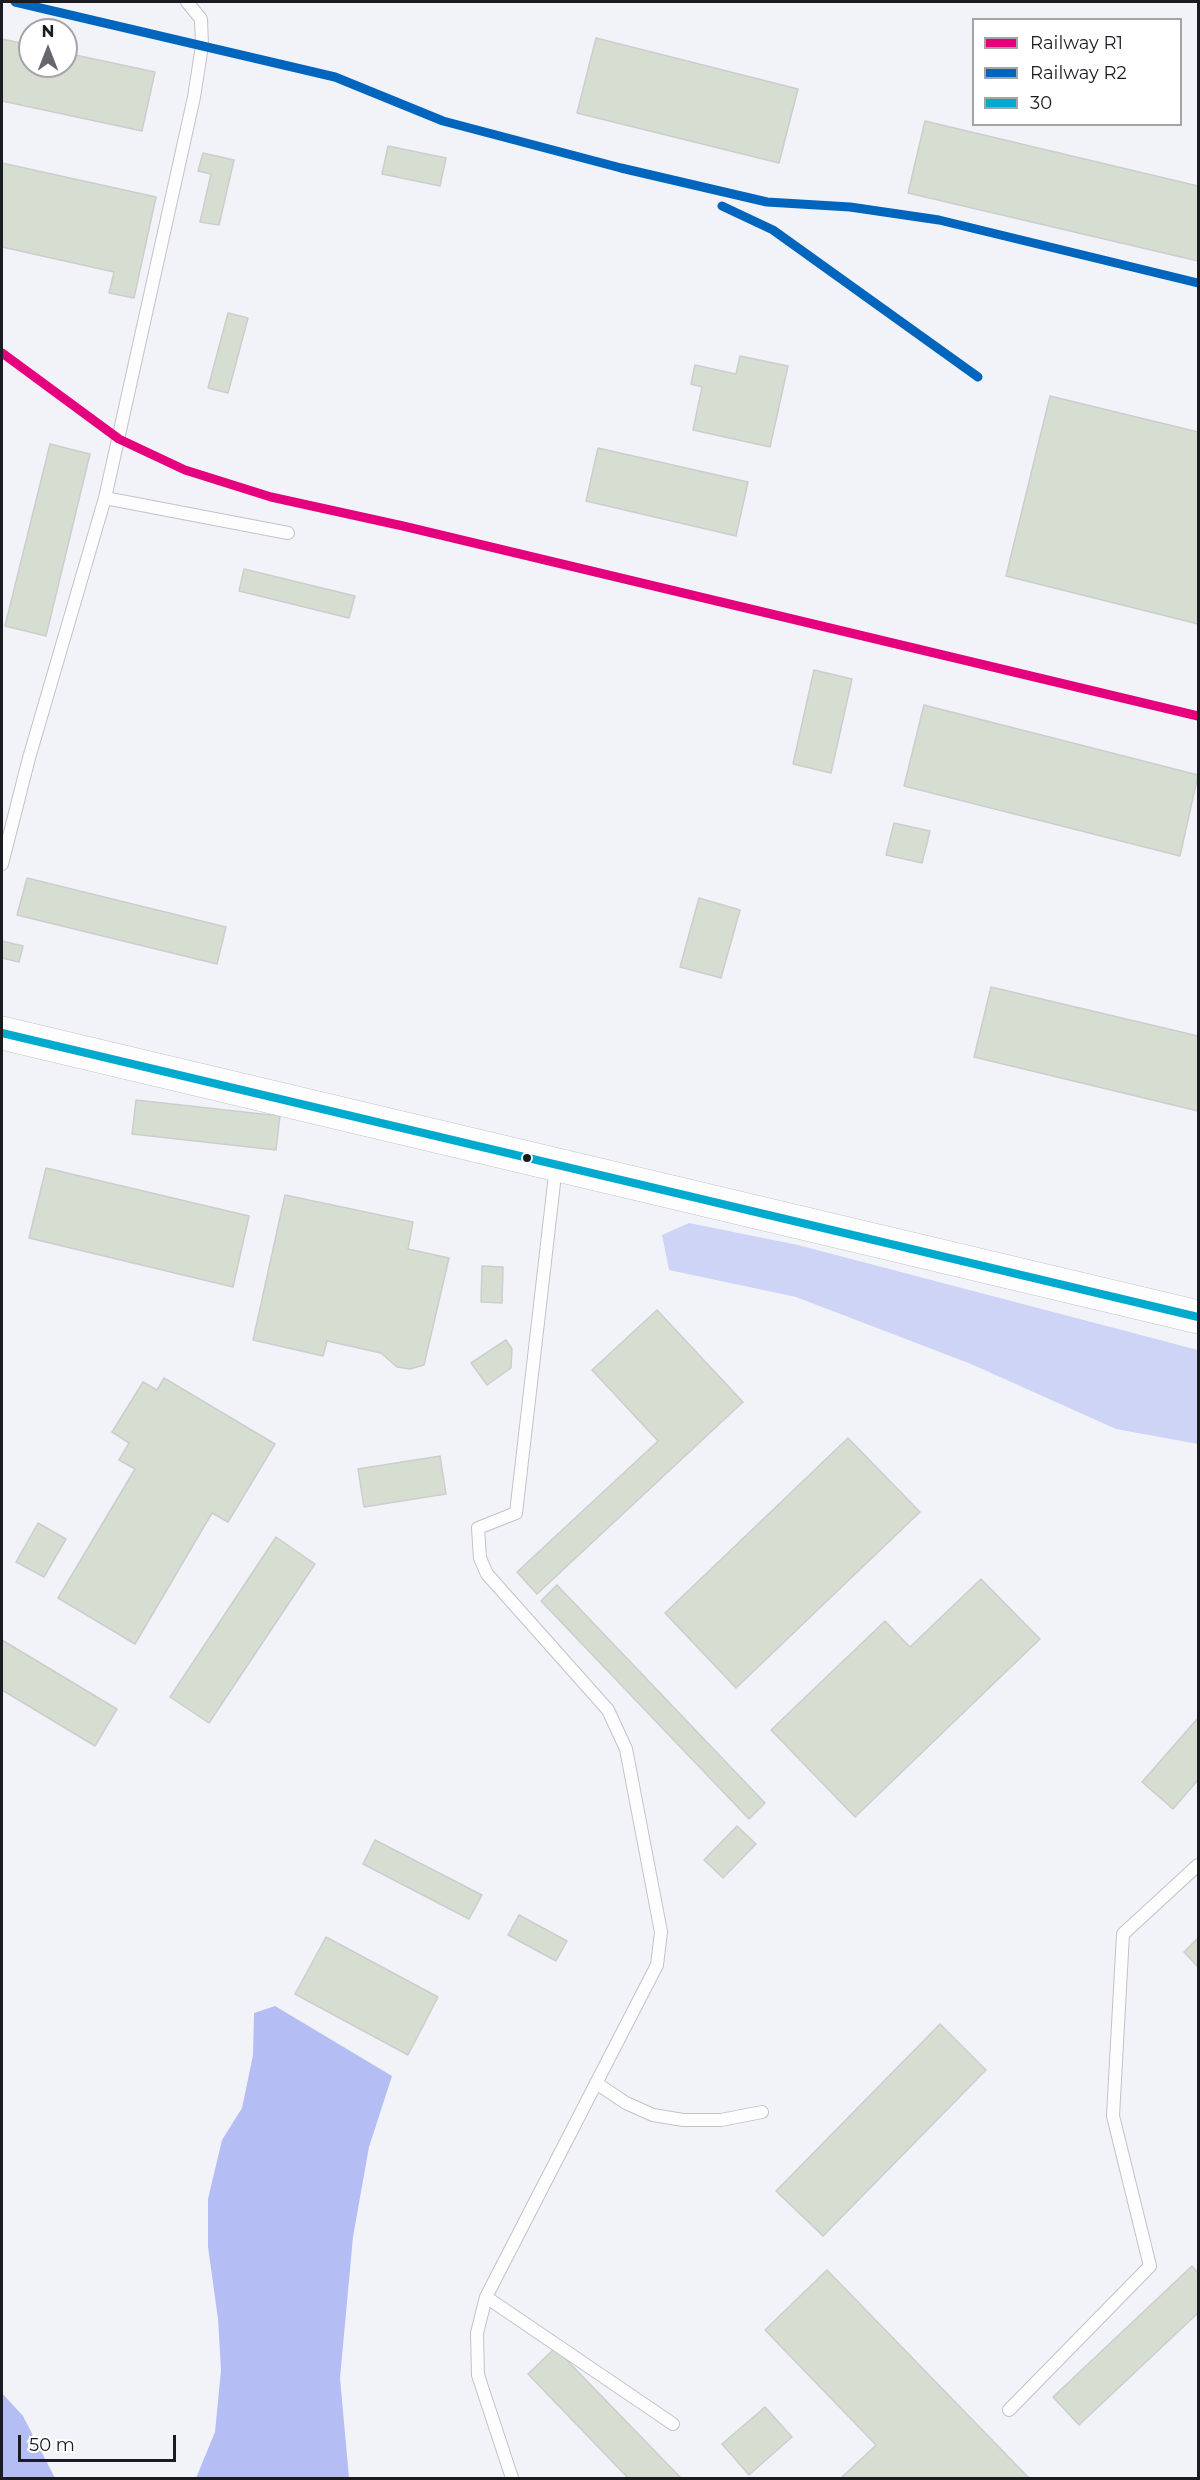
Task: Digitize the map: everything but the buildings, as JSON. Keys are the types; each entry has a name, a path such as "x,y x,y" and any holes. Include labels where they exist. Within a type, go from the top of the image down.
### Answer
{"street":[{"path":"2,1033 1198,1317"}],"lane":[{"path":"2,864 29,758 105,498 194,97 202,46 201,19 187,2"},
{"path":"105,498 288,533"},
{"path":"512,2478 478,2375 477,2333 486,2297 657,1965 661,1932 626,1749 608,1710 487,1574 480,1558 478,1528 516,1513 556,1164"},
{"path":"1009,2410 1150,2266 1113,2116 1123,1934 1198,1864"},
{"path":"596,2083 626,2103 653,2115 683,2120 721,2120 762,2112"},
{"path":"486,2297 673,2424"}],"shaded area":[{"path":"689,1223 798,1245 1198,1350 1198,1444 1116,1429 971,1364 796,1297 669,1270 662,1235"},
{"path":"275,2006 392,2076 369,2147 353,2237 340,2378 349,2478 196,2478 215,2432 221,2370 218,2319 208,2247 208,2199 222,2140 242,2108 253,2055 254,2013"},
{"path":"2,2393 23,2416 55,2478 2,2478"}],"rail line":[{"name":"R2","path":"15,2 335,77 443,121 621,168 767,202 850,207 939,220 1198,283"},
{"name":"R2","path":"722,206 773,230 978,377"},
{"name":"R1","path":"2,353 119,439 185,470 271,497 403,526 1198,716"}],"transit line":[{"name":"30","path":"2,1033 1198,1317"}]}
